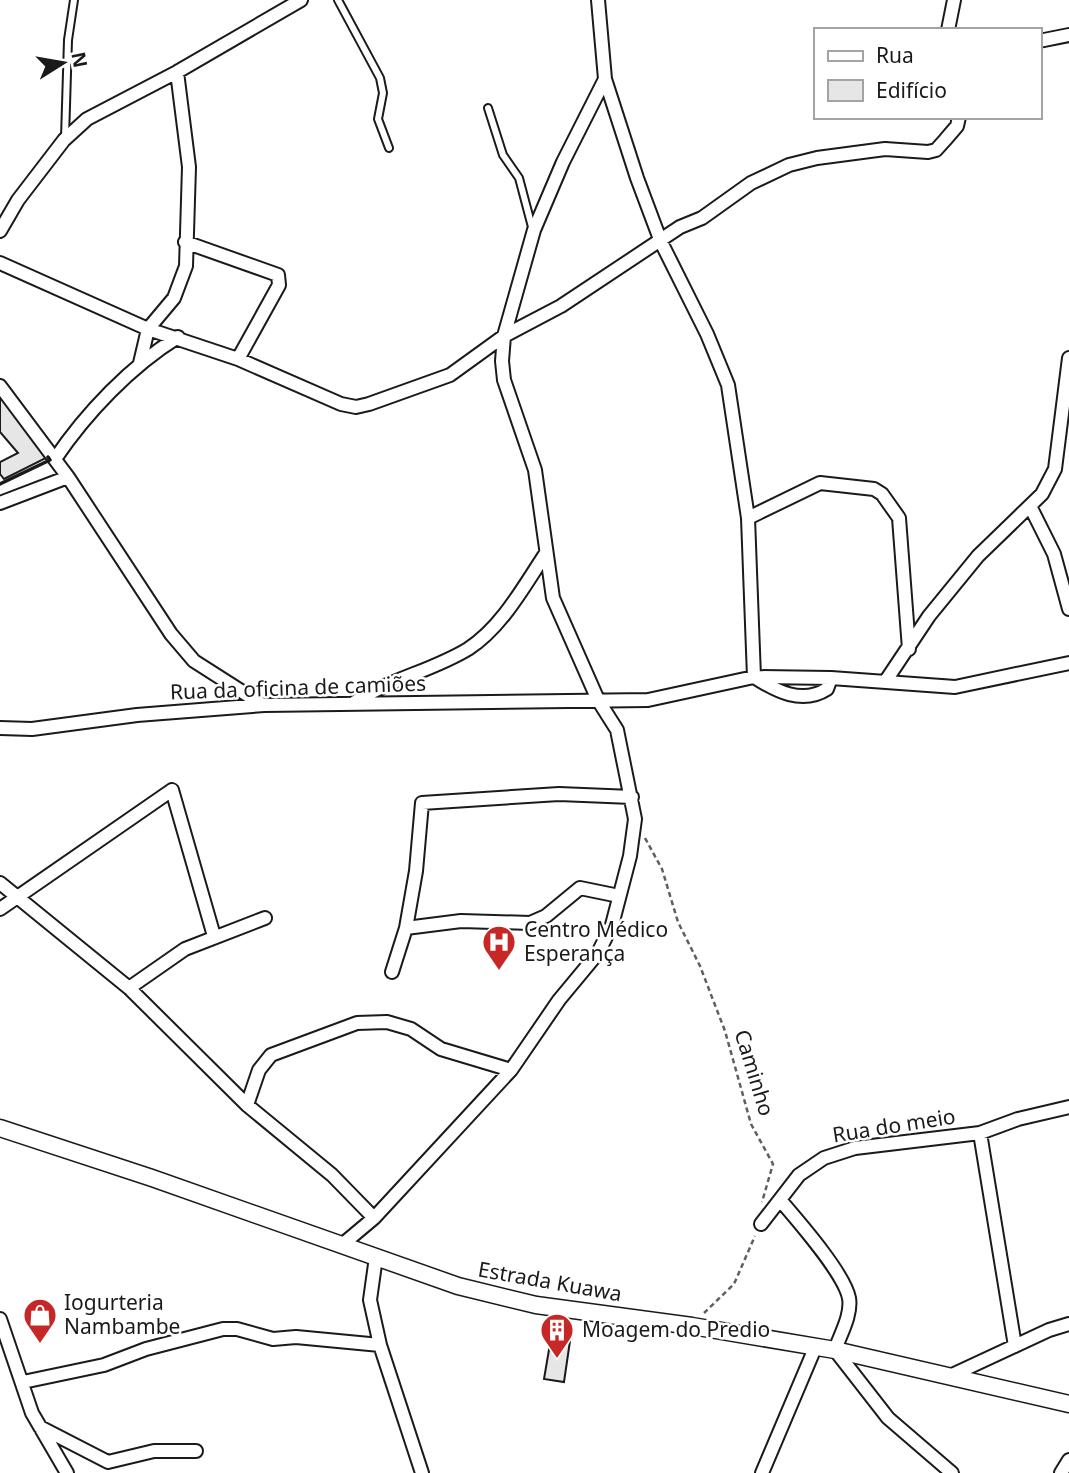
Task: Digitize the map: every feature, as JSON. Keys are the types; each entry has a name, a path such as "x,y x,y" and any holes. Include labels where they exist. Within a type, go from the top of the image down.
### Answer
{"street":[{"path":"0,231 18,200 64,140 87,119 177,72 301,0"},
{"path":"598,0 605,79 661,242 707,334 728,386 748,517 754,677"},
{"path":"948,28 954,0"},
{"path":"1041,41 1069,35"},
{"path":"140,363 148,329 174,298 183,278 190,199 189,167 177,72"},
{"path":"343,1244 374,1218 510,1070 559,1000 598,953 612,925 631,856 635,818 617,730 598,700 553,598 535,470 505,380 504,336 534,230 563,162 605,79"},
{"path":"0,263 148,329 238,359 341,404 356,407 450,375 504,336 561,306 680,227 702,218 751,183 789,165 817,158 885,149 928,152 936,150 957,126 959,119"},
{"path":"0,208 18,200"},
{"path":"185,242 278,275 279,285 238,359"},
{"path":"55,459 77,427 140,363 178,337"},
{"path":"885,682 929,616 978,556 1031,508 1042,494 1055,468 1063,436 1069,358"},
{"path":"0,386 68,477 171,634 194,661 264,705"},
{"path":"0,503 68,477"},
{"path":"748,517 820,483 874,489 882,494 899,518 909,649"},
{"path":"1031,508 1054,554 1069,610"},
{"path":"355,702 379,686 467,649 485,635 509,607 546,553"},
{"path":"754,677 831,678 955,687 1069,667"},
{"path":"754,677 788,695 807,696 827,689 831,678"},
{"name":"Rua da oficina de camiões","path":"0,728 32,729 137,715 264,705 648,700 754,677"},
{"path":"0,909 172,790 214,936"},
{"path":"392,972 412,900 422,803 559,794 632,797"},
{"path":"0,883 129,988 247,1105 332,1175 374,1218"},
{"path":"406,928 461,921 530,923 546,916 580,888 619,896"},
{"path":"129,988 186,949 265,918"},
{"path":"247,1105 260,1070 271,1055 358,1023 387,1022 411,1029 441,1049 510,1070"},
{"name":"Rua do meio","path":"761,1224 799,1175 824,1158 855,1148 980,1133 1018,1119 1069,1107"},
{"name":"Estrada Kuawa","path":"0,1128 343,1244 458,1286 536,1305 692,1325 835,1350 1069,1404"},
{"path":"980,1133 1016,1346"},
{"path":"781,1201 834,1271 849,1299 849,1310 835,1350 888,1418 952,1473"},
{"path":"376,1257 370,1300 380,1345 422,1473"},
{"path":"0,1320 32,1413 67,1473"},
{"path":"950,1376 1069,1324"},
{"path":"23,1382 104,1365 146,1349 223,1329 237,1329 273,1339 296,1337 380,1345"},
{"path":"762,1473 815,1348"},
{"path":"40,1427 108,1462 154,1451 196,1451"},
{"path":"1061,1473 1069,1460"}],"lane":[{"path":"64,140 68,40 74,0"},
{"path":"338,0 380,78 383,93 377,119 389,148"},
{"path":"488,108 497,142 519,178 534,230"}],"path":[{"name":"Caminho","path":"635,818 662,869 678,922 700,966 725,1031 751,1124 773,1164 762,1200 761,1224 734,1284 692,1325"}],"building":[{"path":"0,396 48,457 4,479 0,474 0,462 18,453 0,432"},
{"name":"Moagem do Predio","path":"551,1338 570,1341 564,1382 544,1379"}],"wall":[{"path":"0,484 50,460 48,457"}],"place":[{"name":"Centro Médico Esperança","path":"499,972"},
{"name":"Iogurteria Nambambe","path":"40,1345"},
{"name":"Moagem do Predio","path":"557,1360"}]}
